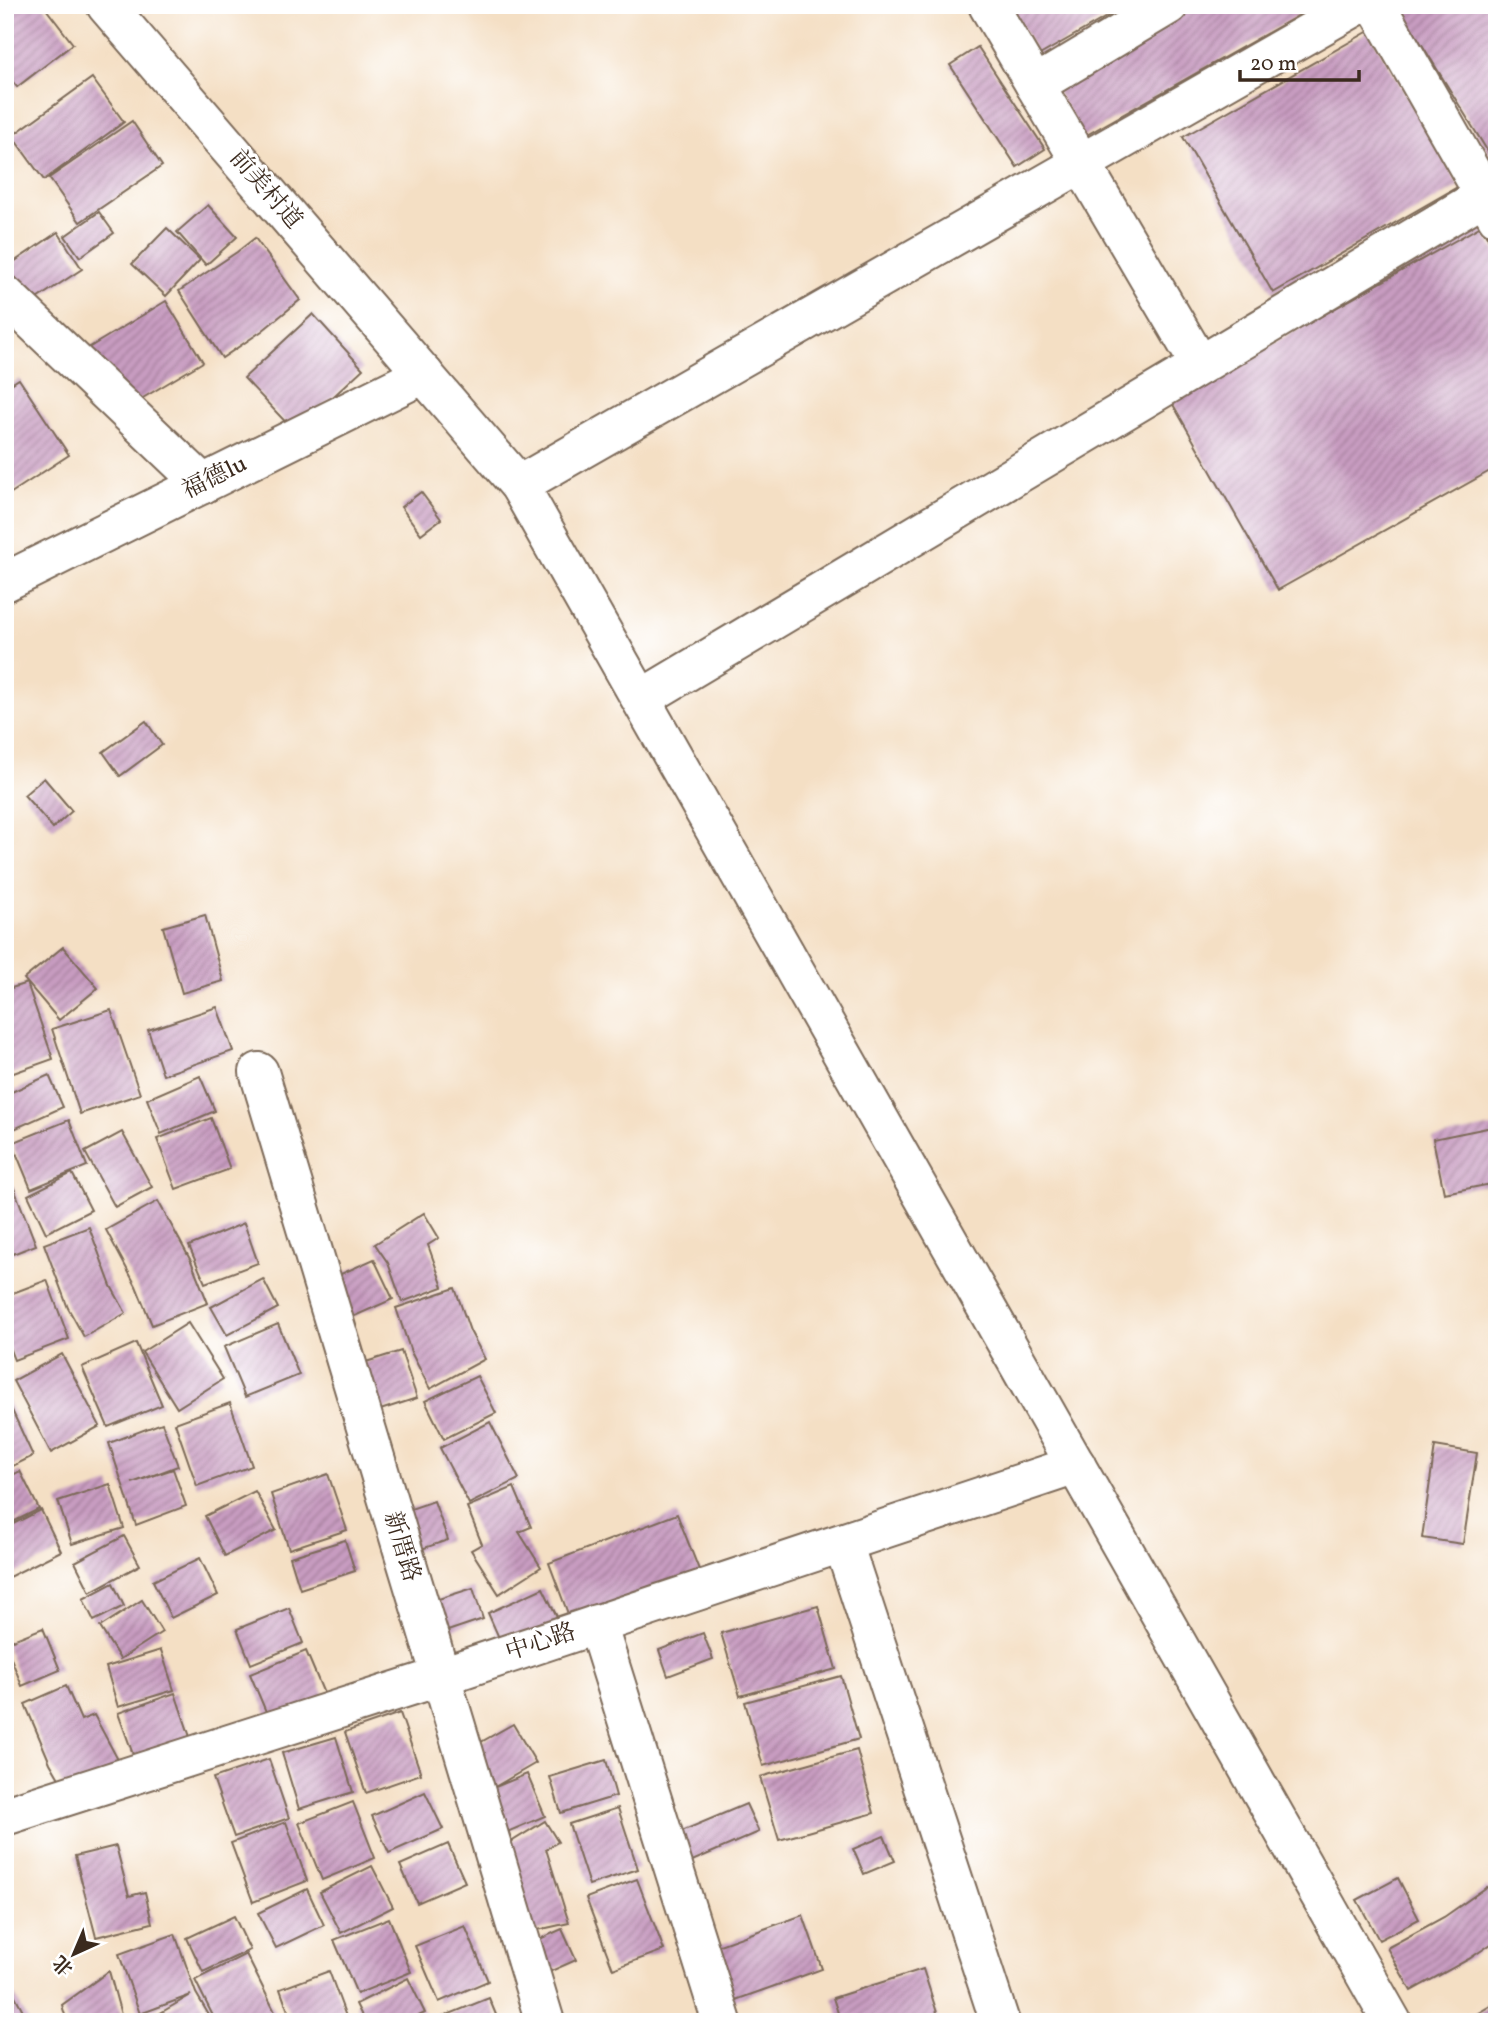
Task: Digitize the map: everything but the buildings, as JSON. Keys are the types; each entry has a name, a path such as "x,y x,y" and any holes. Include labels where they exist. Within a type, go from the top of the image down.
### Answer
{"street":[{"name":"前美村道","path":"106,5 519,485 1392,2022"},
{"path":"988,5 1200,365"},
{"path":"1035,85 1169,5"},
{"path":"519,485 1358,5"},
{"path":"641,699 1200,365 1493,200 1376,5"},
{"path":"5,295 203,484"},
{"name":"福德lu","path":"5,582 425,374"},
{"name":"新厝路","path":"259,1072 545,2022"},
{"name":"中心路","path":"5,1816 439,1676 1076,1465"},
{"path":"844,1543 1000,2022"},
{"path":"597,1624 722,2022"}]}
